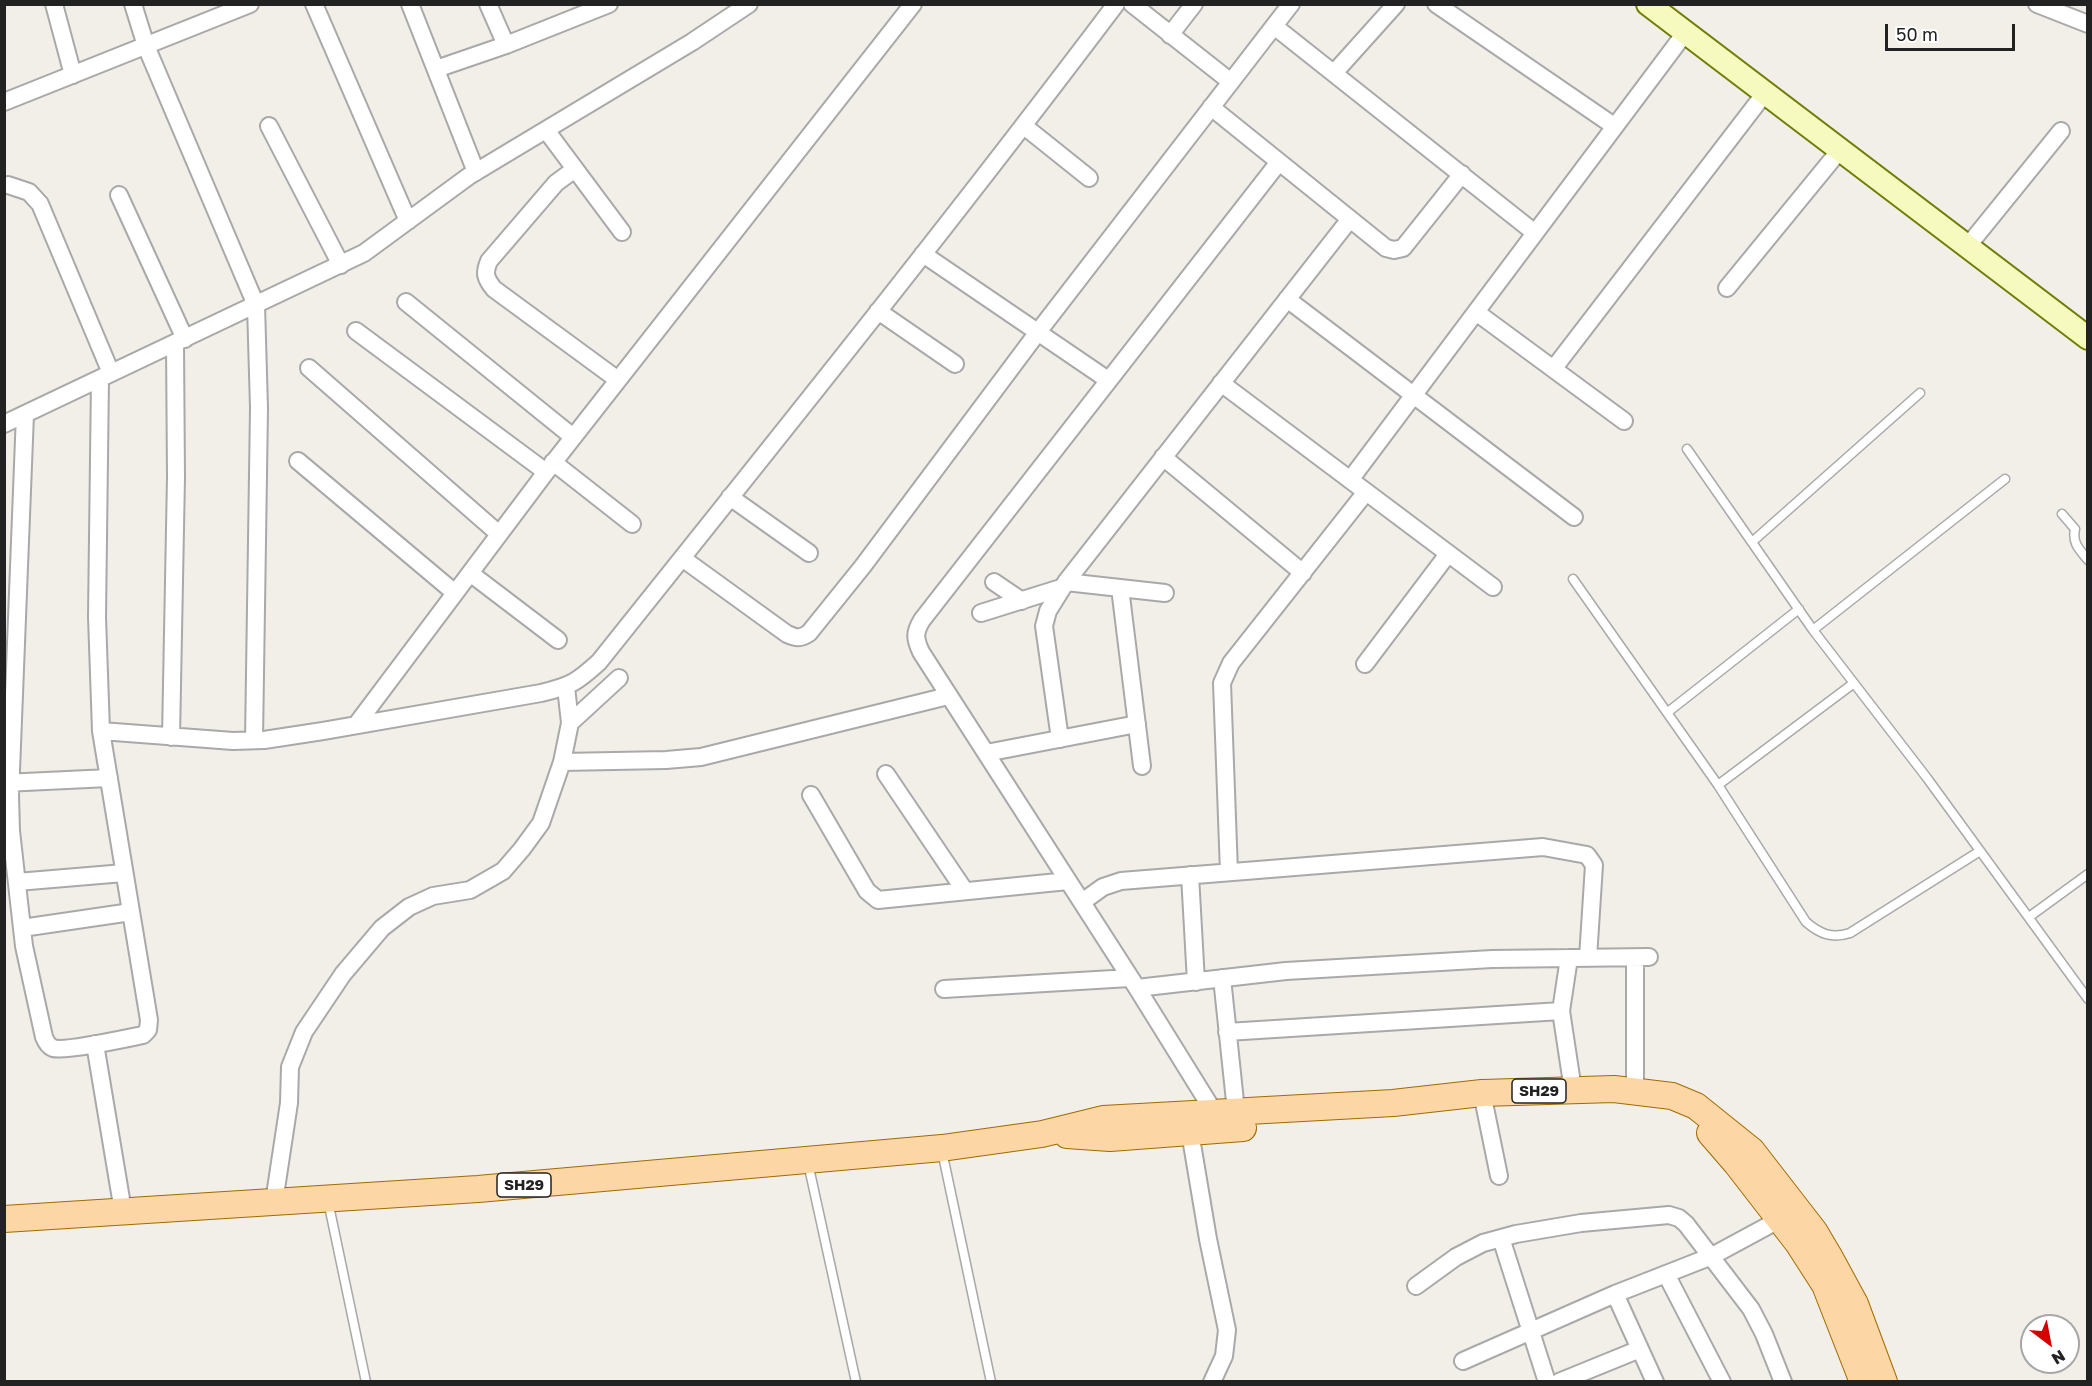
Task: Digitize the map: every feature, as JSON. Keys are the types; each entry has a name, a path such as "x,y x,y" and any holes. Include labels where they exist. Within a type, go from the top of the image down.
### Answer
{"main road":[{"path":"1648,4 2088,338"},
{"name":"SH29","path":"1042,1134 1110,1138 1190,1132 1483,1102 1573,1090 1614,1089 1672,1096 1696,1106 1752,1151 1789,1215 1798,1243 1825,1285 1863,1382"},
{"name":"SH29","path":"4,1219 478,1189 942,1148 1042,1134 1103,1119 1393,1103 1483,1102 1614,1105 1670,1110 1687,1117 1710,1133 1789,1215 1814,1231 1855,1304 1884,1382"}],"street":[{"path":"54,4 73,75"},
{"path":"133,4 146,46 256,306 259,408 254,740"},
{"path":"4,102 146,46 215,11 250,4"},
{"path":"314,4 408,221"},
{"path":"410,4 476,172"},
{"path":"488,4 506,45"},
{"path":"436,69 506,45 609,4"},
{"path":"4,424 364,253 476,172 692,42 749,4"},
{"path":"356,725 573,437 913,4"},
{"path":"101,731 232,741 254,740 356,725 566,687 582,678 599,662 878,311 1024,126 1116,4"},
{"path":"1132,4 1231,82"},
{"path":"1170,35 1194,4"},
{"path":"682,558 787,634 802,638 809,633 863,566 1038,332 1291,4"},
{"path":"1334,73 1396,4"},
{"path":"1436,4 1614,126"},
{"path":"2037,4 2088,24"},
{"path":"1274,26 1535,233"},
{"path":"1350,480 1685,33"},
{"path":"1554,369 1765,93"},
{"path":"1211,107 1386,248 1394,250 1403,248 1462,174"},
{"path":"269,126 342,265"},
{"path":"1024,126 1089,178"},
{"path":"546,130 622,232"},
{"path":"1967,247 2061,131"},
{"path":"1727,288 1839,150"},
{"path":"1225,1112 1134,983 948,696 921,652 915,640 915,631 1279,162"},
{"path":"575,169 556,183 489,261 485,270 486,280 494,289 618,380"},
{"path":"6,182 30,192 40,204 106,376 96,617 101,731 149,1020 148,1030 143,1035 54,1049 44,1038 24,946 7,783 25,414"},
{"path":"119,195 180,341 171,737"},
{"path":"1060,739 1044,626 1048,611 1064,585 1350,219"},
{"path":"923,254 1108,380"},
{"path":"1287,299 1574,517"},
{"path":"406,303 573,437"},
{"path":"878,311 955,364"},
{"path":"1476,312 1624,421"},
{"path":"356,331 632,524"},
{"path":"309,368 499,534"},
{"path":"1221,383 1493,587"},
{"path":"1163,457 1303,573"},
{"path":"298,461 455,593"},
{"path":"1229,872 1222,682 1232,663 1366,492"},
{"path":"730,497 809,554"},
{"path":"1365,664 1448,554"},
{"path":"470,573 558,640"},
{"path":"994,582 1022,601"},
{"path":"981,613 1064,585 1165,593"},
{"path":"1120,588 1142,766"},
{"path":"570,723 619,678"},
{"path":"274,1202 289,1103 290,1067 304,1032 343,974 382,928 409,907 433,896 470,890 503,871 522,849 541,823 562,762 570,723 566,687"},
{"path":"562,762 701,757 948,696"},
{"path":"986,753 1137,724"},
{"path":"886,774 965,891"},
{"path":"7,783 110,778"},
{"path":"811,795 867,891 878,900 1068,881"},
{"path":"1082,902 1103,887 1121,881 1543,847 1587,855 1594,865 1588,958"},
{"path":"17,882 124,873"},
{"path":"1190,875 1196,982"},
{"path":"22,928 131,912"},
{"path":"944,988 1196,982 1286,971 1492,959 1642,957 1635,1092"},
{"path":"1569,958 1561,1011 1573,1090"},
{"path":"1222,978 1227,1032 1225,1112"},
{"path":"1227,1032 1561,1011"},
{"path":"95,1044 123,1211"},
{"path":"1483,1102 1499,1176"},
{"path":"1190,1132 1208,1239 1227,1330 1224,1356 1212,1382"},
{"path":"1416,1286 1456,1257 1483,1243 1581,1223 1669,1215 1679,1218 1686,1224 1751,1309 1764,1334 1783,1382"},
{"path":"1463,1361 1614,1294 1712,1256 1789,1215"},
{"path":"1501,1238 1547,1382"},
{"path":"1666,1274 1722,1382"},
{"path":"1614,1294 1655,1382"},
{"path":"1559,1382 1640,1349"}],"lane":[{"path":"1752,542 1920,393"},
{"path":"1687,450 1813,630 2030,917 2088,999"},
{"path":"1813,630 2005,479"},
{"path":"2062,514 2075,529 2073,537 2075,545 2088,560"},
{"path":"1573,579 1718,785 1806,922 1824,935 1838,937 1850,933 1980,851"},
{"path":"1668,712 1798,609"},
{"path":"1718,785 1854,683"},
{"path":"2030,917 2088,874"},
{"path":"942,1148 992,1382"},
{"path":"807,1160 856,1382"},
{"path":"328,1198 366,1382"}]}
